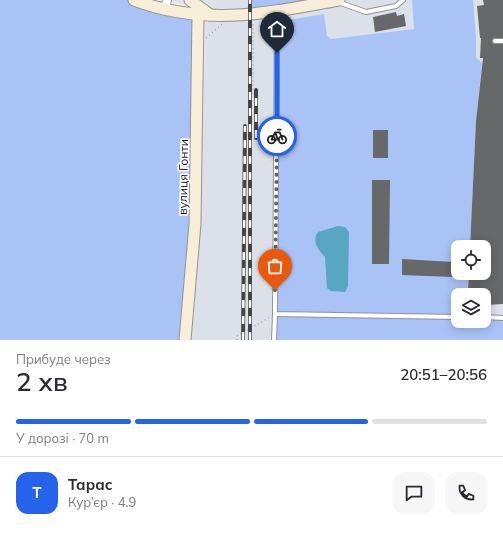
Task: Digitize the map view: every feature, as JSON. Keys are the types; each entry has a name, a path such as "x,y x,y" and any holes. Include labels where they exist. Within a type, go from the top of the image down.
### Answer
{"street":[{"path":"134,0 166,5 198,15 211,16 252,15 337,0"},
{"path":"190,0 211,16"},
{"name":"вулиця Гонти","path":"184,340 195,224 198,15"}],"lane":[{"path":"337,0 366,12 396,6 403,0"},
{"path":"274,340 278,11"},
{"path":"495,41 503,41"},
{"path":"275,314 451,317"},
{"path":"491,317 503,318"}],"path":[{"path":"249,330 248,154 249,113 251,110 252,95 252,0"},
{"path":"237,340 237,336 275,314"}],"shaded area":[{"path":"0,0 134,0 198,15 195,224 185,340 0,340"},
{"path":"168,0 503,0 503,340 191,340 201,221 205,39 203,10"},
{"path":"250,0 338,0 250,15"},
{"path":"412,0 473,0 476,58 482,63 476,121 470,240 451,240 451,280 469,280 468,288 451,288 451,328 491,328 491,317 503,318 503,340 274,340 277,22 324,14 327,36 331,39 414,29"},
{"path":"338,226 345,227 349,232 348,286 345,292 331,291 327,288 325,257 318,249 315,239 318,232"}],"building":[{"path":"483,0 503,0 503,38 494,38 492,41 494,44 503,44 503,304 491,305 491,288 468,288 469,280 491,280 491,240 470,240 476,121 483,58 480,58 481,38 477,6 484,5"},
{"path":"396,12 397,16 404,14 406,26 375,32 373,17"},
{"path":"373,130 388,130 388,158 373,158"},
{"path":"372,180 390,180 389,264 372,264"},
{"path":"402,259 451,262 451,277 402,275"}],"railway":[{"path":"250,0 250,340"},
{"path":"256,90 256,138"},
{"path":"243,340 245,126"}],"way so far":[{"path":"275,290 277,136"}],"route":[{"path":"277,53 277,136"}]}
